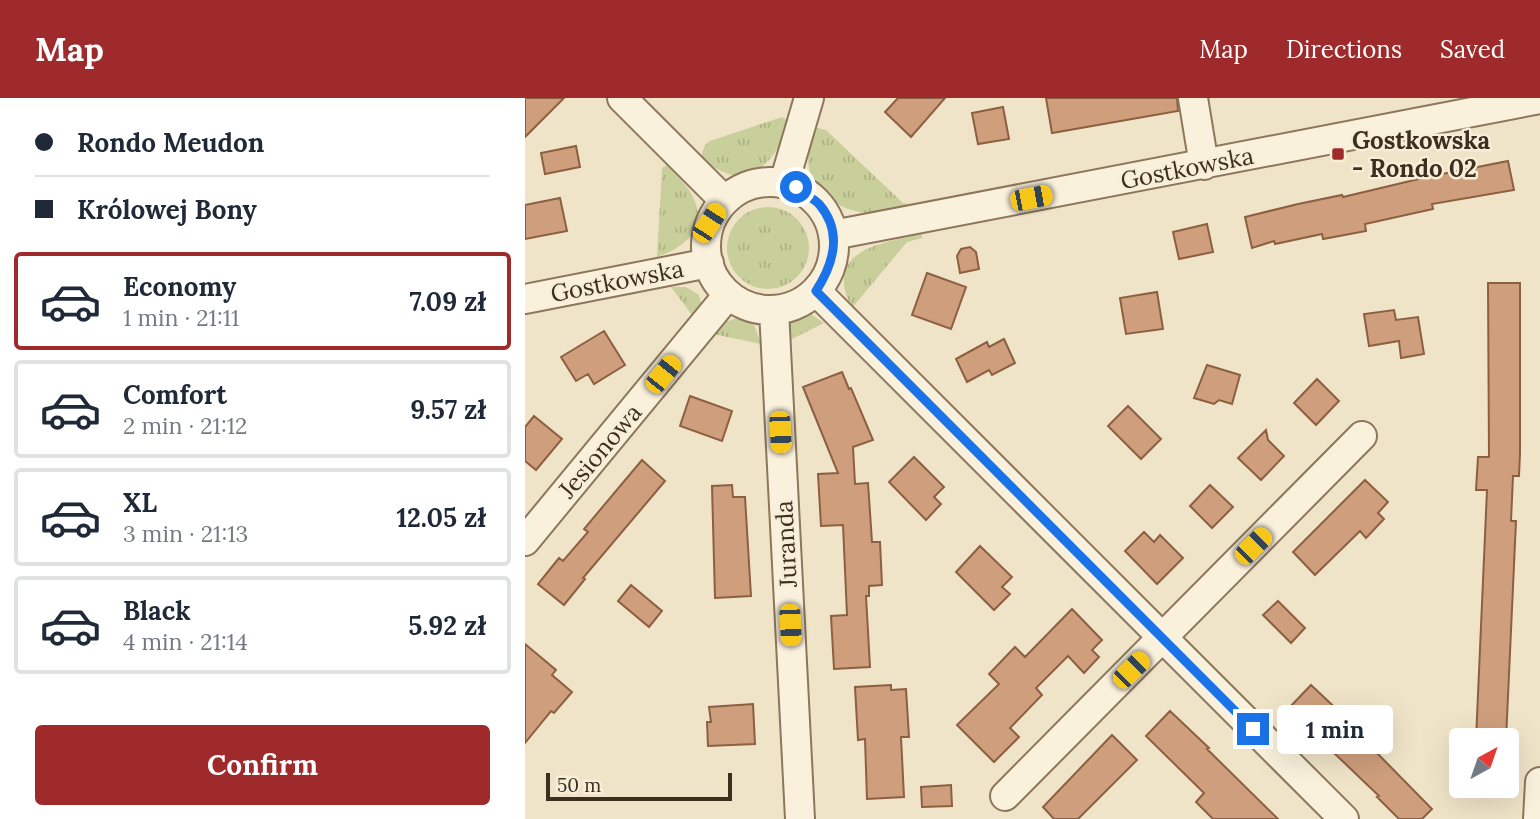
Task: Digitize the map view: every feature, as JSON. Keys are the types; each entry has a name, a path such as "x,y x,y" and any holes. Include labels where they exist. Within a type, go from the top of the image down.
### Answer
{"street":[{"path":"622,98 724,200"},
{"path":"784,183 809,98"},
{"path":"1193,98 1204,165"},
{"name":"Gostkowska","path":"833,235 1540,99"},
{"path":"770,182 784,183 796,187 818,204 831,224 834,248 829,271 816,291 797,305 774,310 750,308 728,296 713,276 705,242 709,223 724,200 743,188 770,182"},
{"name":"Gostkowska","path":"525,299 709,263"},
{"path":"816,291 1344,819"},
{"name":"Jesionowa","path":"525,541 728,296"},
{"name":"Juranda","path":"774,310 800,819"},
{"path":"1005,796 1362,436"},
{"path":"1538,819 1540,782"}],"green space":[{"path":"782,117 790,122 784,138 766,163 755,171 743,175 730,174 716,168 701,156 705,145 710,141"},
{"path":"813,127 826,130 903,203 916,205 873,213 851,210 832,201 816,185 809,169"},
{"path":"667,165 689,190 698,213 697,223 687,240 679,247 657,257 662,168"},
{"path":"760,207 776,207 791,214 802,225 809,240 806,264 797,277 776,289 760,289 745,282 734,271 727,256 727,240 734,225 745,214"},
{"path":"922,234 922,238 907,242 852,308 845,289 844,274 850,262 873,246"},
{"path":"671,287 686,287 699,295 702,306 695,319"},
{"path":"798,314 811,314 824,323 784,343 788,321"},
{"path":"740,317 754,325 761,344 713,334 725,322"}],"building":[{"path":"525,98 564,98 525,137"},
{"path":"898,98 945,98 911,137 885,112"},
{"path":"1046,98 1177,98 1178,111 1052,133"},
{"path":"1003,107 1009,139 978,144 972,113"},
{"path":"576,146 580,167 545,174 541,153"},
{"path":"1508,161 1514,190 1432,204 1433,209 1365,224 1366,231 1323,239 1322,234 1275,244 1274,241 1252,248 1245,217"},
{"path":"560,198 567,231 525,239 525,205"},
{"path":"1207,224 1213,252 1179,259 1173,232"},
{"path":"970,247 976,252 979,269 960,273 957,256 961,249"},
{"path":"927,273 966,287 951,329 912,315"},
{"path":"1488,283 1520,283 1520,453 1519,476 1513,476 1511,521 1516,521 1507,728 1477,728 1487,490 1476,490 1478,457 1489,457"},
{"path":"1157,292 1163,329 1126,334 1120,298"},
{"path":"1394,310 1396,320 1418,317 1424,354 1401,358 1399,341 1369,346 1364,314"},
{"path":"604,331 625,365 594,384 588,374 576,381 561,357"},
{"path":"1004,339 1015,363 992,375 989,370 967,382 956,359 987,342 989,347"},
{"path":"1207,365 1240,375 1232,404 1219,400 1214,404 1194,398"},
{"path":"842,372 873,440 853,447 855,484 868,483 872,542 880,542 882,585 869,586 869,596 866,596 870,667 834,669 831,616 847,615 843,525 821,526 818,474 838,473 803,387"},
{"path":"1317,379 1339,401 1316,425 1294,403"},
{"path":"690,396 732,411 722,441 680,426"},
{"path":"1128,406 1161,439 1141,459 1108,426"},
{"path":"534,416 562,439 536,470 525,461 525,427"},
{"path":"1266,430 1268,440 1284,456 1261,480 1238,458"},
{"path":"914,457 944,487 934,497 941,504 926,520 889,482"},
{"path":"642,460 665,481 583,578 585,579 564,605 538,584 559,558 563,561 588,532 584,529"},
{"path":"1365,480 1388,502 1378,513 1384,519 1366,538 1360,531 1315,575 1293,552"},
{"path":"732,485 733,497 745,497 751,596 715,598 712,486"},
{"path":"1210,485 1233,507 1212,528 1190,506"},
{"path":"1144,532 1154,542 1160,535 1183,558 1157,584 1125,551"},
{"path":"980,546 1012,577 1002,587 1010,594 994,610 956,572"},
{"path":"631,585 662,611 649,627 618,601"},
{"path":"1278,601 1305,628 1291,643 1263,615"},
{"path":"1072,609 1102,640 1092,650 1099,657 1084,673 1068,656 1036,688 1042,695 1010,728 1019,737 994,762 957,725 999,684 989,674 1015,647 1025,657"},
{"path":"525,644 556,670 552,675 572,692 554,713 551,711 525,743"},
{"path":"891,685 891,690 906,689 909,737 901,737 904,797 867,799 865,739 858,740 855,687"},
{"path":"1311,685 1378,748 1375,751 1432,809 1422,819 1399,819 1377,797 1379,796 1288,709"},
{"path":"753,704 755,744 708,746 707,722 711,722 709,707"},
{"path":"1170,711 1278,819 1213,819 1196,802 1204,793 1146,736"},
{"path":"1112,735 1137,760 1078,819 1054,819 1043,807"},
{"path":"951,785 952,806 922,807 921,787"}],"place":[{"name":"Gostkowska - Rondo 02","path":"1338,154"}],"route":[{"path":"796,187 818,204 831,224 834,248 829,271 816,291 1253,729"}]}
